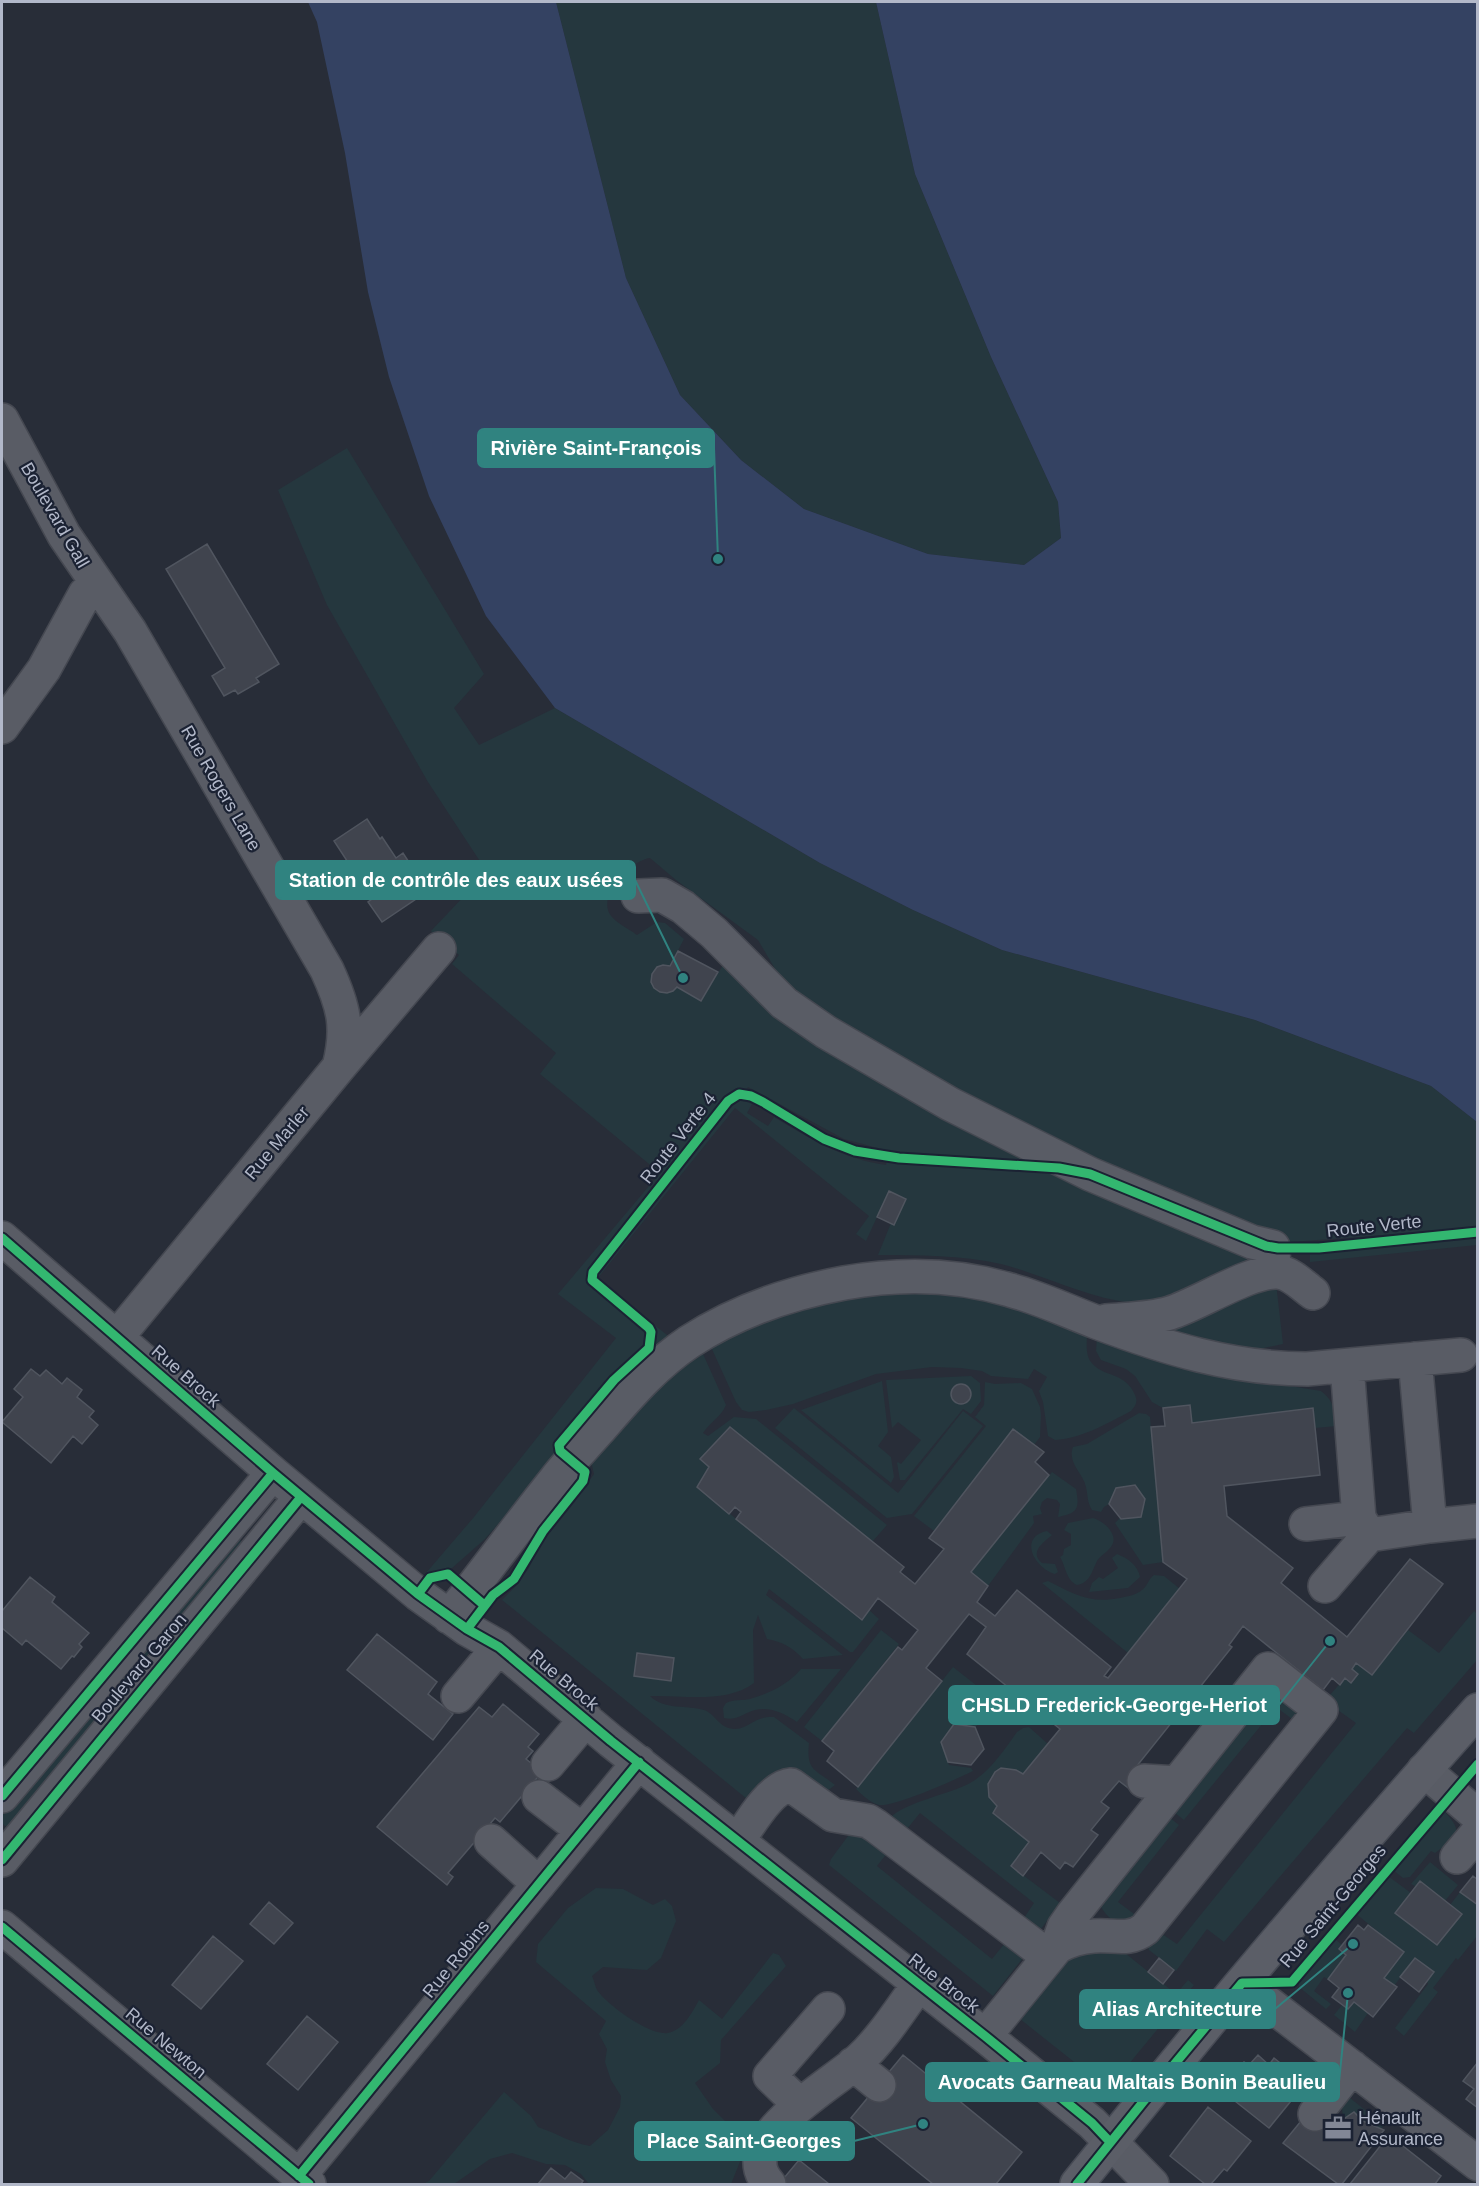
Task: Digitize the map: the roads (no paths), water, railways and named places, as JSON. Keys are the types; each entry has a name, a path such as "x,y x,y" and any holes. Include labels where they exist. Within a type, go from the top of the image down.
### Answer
{"main road":[{"name":"Rue Saint-Georges","path":"1077,2184 1242,1983 1478,1710"}],"street":[{"name":"Boulevard Gall","path":"2,420 64,535 96,584 85,594 44,669 2,727"},
{"name":"Rue Rogers Lane","path":"96,584 130,631 327,970 342,1007 345,1027 345,1044 339,1067"},
{"path":"638,896 663,895 683,907 714,933 784,1003 835,1038 950,1104 1090,1174 1252,1242 1273,1247 1274,1272"},
{"name":"Rue Marler","path":"117,1337 339,1067 439,950"},
{"name":"Rue Brock","path":"2,1238 273,1473 418,1594 449,1617 499,1647 585,1719 985,2036 1092,2123 1152,2184"},
{"path":"1097,1322 1167,1314 1194,1305 1258,1274 1274,1272 1288,1274 1313,1293"},
{"path":"449,1617 556,1478 628,1396 689,1342 744,1313 790,1296 866,1280 917,1276 944,1277 976,1281 1010,1290 1176,1350 1230,1363 1283,1369 1347,1366 1461,1355"},
{"path":"1415,1359 1430,1527"},
{"path":"1325,1586 1364,1526 1347,1366"},
{"name":"Boulevard Garon","path":"2,1796 273,1473"},
{"name":"Boulevard Garon","path":"2,1860 302,1497"},
{"path":"1306,1524 1430,1527 1478,1521"},
{"path":"458,1696 499,1647"},
{"path":"985,2036 1053,1952 1067,1941 1095,1935 1129,1937 1144,1929 1321,1710 1268,1668 1073,1914 1064,1927 1053,1952"},
{"path":"548,1764 585,1719"},
{"name":"Rue Robins","path":"304,2180 582,1830 639,1762"},
{"path":"1424,1770 1478,1816"},
{"path":"1141,1828 1139,1787 1177,1783"},
{"path":"738,1841 774,1793 782,1785 791,1785 833,1815 868,1821 876,1826 1053,1952"},
{"path":"539,1797 582,1830"},
{"path":"1457,1857 1478,1832"},
{"path":"491,1841 539,1884"},
{"name":"Rue Newton","path":"2,1927 304,2180"},
{"path":"1242,1983 1478,2163"},
{"path":"769,2184 760,2169 759,2157 773,2133 800,2105 870,2048 919,1984"},
{"path":"800,2105 770,2076 828,2009"},
{"path":"853,2064 879,2085"},
{"path":"1315,2114 1352,2067"}],"water":[{"path":"308,2 556,2 626,278 680,395 741,460 804,509 928,554 1024,565 1061,538 1058,502 991,357 915,174 876,2 1477,2 1477,1122 1431,1086 1255,1020 1002,950 913,910 820,863 555,708 486,616 429,496 389,377 368,292 345,153 317,22"}],"place":[{"name":"Rivière Saint-François","path":"718,559"},
{"name":"Station de contrôle des eaux usées","path":"683,978"},
{"name":"CHSLD Frederick-George-Heriot","path":"1330,1641"},
{"name":"Alias Architecture","path":"1353,1944"},
{"name":"Avocats Garneau Maltais Bonin Beaulieu","path":"1348,1993"},
{"name":"Place Saint-Georges","path":"923,2124"},
{"name":"Hénault Assurance","path":"1338,2128"}]}
